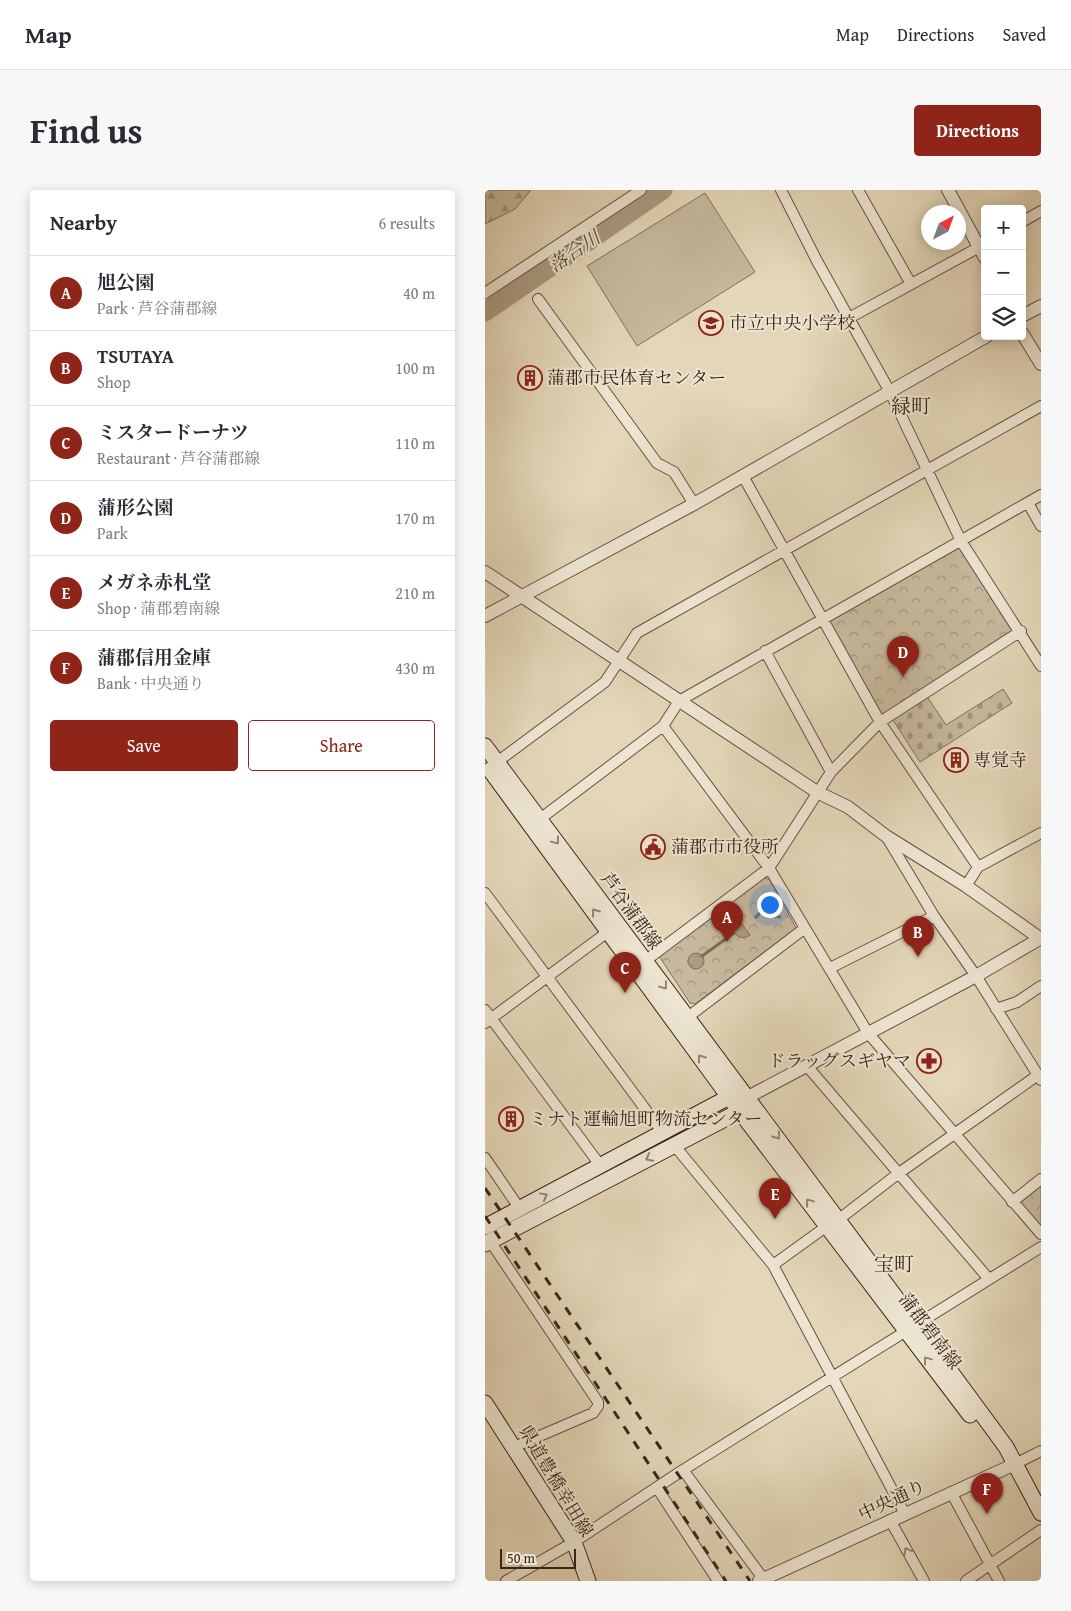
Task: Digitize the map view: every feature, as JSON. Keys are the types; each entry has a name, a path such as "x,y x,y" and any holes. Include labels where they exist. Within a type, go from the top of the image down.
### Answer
{"main road":[{"name":"芦谷蒲郡線","path":"485,746 489,766 729,1097"},
{"name":"芦谷蒲郡線","path":"489,766 540,819 748,1097"},
{"path":"487,1237 520,1209 600,1165 729,1097 748,1097"},
{"name":"蒲郡碧南線","path":"729,1097 832,1223 911,1328 998,1452 1013,1465 1041,1513"},
{"path":"487,1237 739,1111 748,1097"},
{"name":"蒲郡碧南線","path":"748,1097 832,1223"},
{"name":"県道豊橋幸田線","path":"485,1403 574,1542 588,1581"}],"street":[{"path":"485,293 641,190"},
{"path":"781,190 817,261 890,392 929,470 961,541 1021,631 1041,666"},
{"path":"858,190 911,284"},
{"path":"947,190 981,247"},
{"path":"1026,220 1041,211"},
{"path":"849,318 911,284 981,251"},
{"path":"538,299 657,463 674,472 694,504"},
{"path":"1026,314 1041,306"},
{"path":"485,616 694,504 981,339"},
{"path":"1026,340 1041,364"},
{"path":"489,766 605,682 637,633 1041,406"},
{"path":"743,476 783,551 881,722 978,867"},
{"path":"540,819 663,726 679,701 1041,496"},
{"path":"1028,503 1041,526"},
{"path":"485,572 817,792 848,807 886,836 965,886 1041,938 976,976 748,1097"},
{"path":"645,961 769,868 831,772 881,722 1021,631"},
{"path":"765,651 831,772"},
{"path":"663,726 769,868 868,1033 1041,1234"},
{"path":"965,886 978,867 1041,833"},
{"path":"773,1265 899,1173 1039,1077 976,976 934,916 886,836"},
{"path":"485,893 663,1133"},
{"path":"830,968 934,916"},
{"path":"688,1017 805,928"},
{"path":"600,1165 487,1018 609,932"},
{"path":"996,1009 1017,1002 1041,986"},
{"path":"807,1066 988,1278"},
{"path":"674,1145 773,1265 905,1514"},
{"path":"485,1158 520,1209"},
{"path":"1012,1202 1041,1180"},
{"path":"487,1237 598,1402 598,1406 593,1412 514,1447"},
{"path":"506,1581 574,1542 683,1470 832,1378 988,1278 1041,1247"},
{"name":"中央通り","path":"762,1580 1041,1451"},
{"path":"683,1470 762,1580"},
{"path":"657,1488 718,1581"},
{"path":"951,1492 999,1581"},
{"path":"890,1520 924,1581"},
{"path":"965,1581 1041,1530"}],"green space":[{"path":"485,190 531,190 515,209 485,224"},
{"path":"705,193 755,272 637,346 587,266"},
{"path":"961,541 1021,631 880,722 822,619"},
{"path":"1003,689 1012,703 920,762 891,717 926,695 946,725"},
{"path":"763,878 769,879 796,928 695,1004 690,1003 659,956"},
{"path":"1041,1186 1041,1229 1022,1205 1022,1201"}],"water":[{"path":"736,916 750,935 742,937 734,933 732,923"},
{"path":"696,953 704,961 696,969 688,961"}],"waterway":[{"name":"落合川","path":"485,312 663,190"},
{"path":"756,917 760,913 780,917"},
{"path":"702,956 734,933"}],"railway":[{"path":"485,1188 750,1581"},
{"path":"485,1216 726,1581"}],"place":[{"name":"市立中央小学校","path":"711,323"},
{"name":"蒲郡市民体育センター","path":"530,378"},
{"name":"蒲形公園","path":"903,677"},
{"name":"専覚寺","path":"956,760"},
{"name":"蒲郡市市役所","path":"653,847"},
{"name":"旭公園","path":"727,942"},
{"name":"TSUTAYA","path":"918,957"},
{"name":"ミスタードーナツ","path":"625,993"},
{"name":"ドラッグスギヤマ","path":"929,1061"},
{"name":"ミナト運輸旭町物流センター","path":"511,1119"},
{"name":"メガネ赤札堂","path":"775,1219"},
{"name":"蒲郡信用金庫","path":"987,1514"}],"district":[{"name":"緑町","path":"911,406"},
{"name":"宝町","path":"894,1264"}]}
